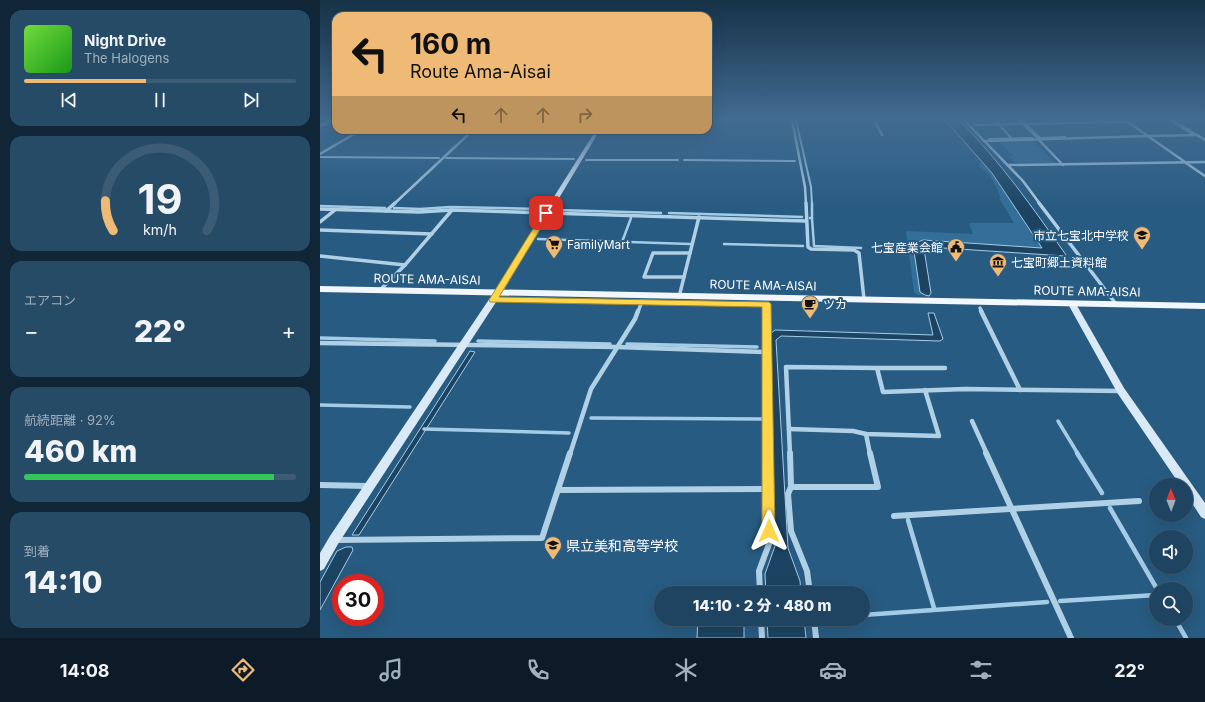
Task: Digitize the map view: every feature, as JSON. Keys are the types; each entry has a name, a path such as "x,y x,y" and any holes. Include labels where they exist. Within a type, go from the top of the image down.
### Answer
{"main road":[{"name":"ROUTE AMA-AISAI","path":"320,289 380,290 495,297 642,302 980,308 1074,307 1116,304 1205,306"},
{"name":"ROUTE AMA-AISAI","path":"320,296 864,299 1205,313"}],"street":[{"path":"386,211 451,150"},
{"path":"320,565 334,540 495,297 586,150"},
{"path":"798,150 805,186 808,247 811,249 854,250 859,253 864,299"},
{"path":"994,150 1023,181 1116,304"},
{"path":"1048,150 1063,165"},
{"path":"1168,150 1205,176"},
{"path":"1009,165 1119,165 1205,162"},
{"path":"320,209 419,212 452,210 806,221"},
{"path":"320,222 336,210"},
{"path":"380,290 405,265 452,210"},
{"path":"679,297 699,217"},
{"path":"320,230 432,234"},
{"path":"684,277 644,277 653,253 690,253"},
{"path":"320,256 405,265"},
{"path":"334,540 542,538 591,389 635,319 642,302"},
{"path":"760,586 759,571 769,544 766,304"},
{"path":"1074,307 1121,391 1181,478"},
{"path":"980,308 1020,390"},
{"path":"320,343 617,347 767,352"},
{"path":"809,586 807,571 791,531 788,494 791,488 786,367 945,368"},
{"path":"877,368 883,392 965,389 1121,391"},
{"path":"789,429 853,431 866,434 939,436 925,390"},
{"path":"972,421 1071,638"},
{"path":"791,488 878,487 866,434"},
{"path":"320,485 370,486"},
{"path":"558,490 768,490"},
{"path":"1193,495 1205,513"},
{"path":"894,516 1139,501"},
{"path":"761,626 762,638"},
{"path":"815,626 816,638"}],"shaded area":[{"path":"971,150 986,150 1028,202 1066,255 928,247 924,249 931,293 929,296 925,295 920,292 913,244 923,240 1042,248 992,173"},
{"path":"1007,150 1042,150 1055,163 1015,163 1009,156 1013,156"},
{"path":"980,163 983,163 992,173 1042,248 923,240 920,292 925,295 918,295 914,292 906,231 973,234 969,223 1014,223 999,198 1001,197 990,175 979,167"},
{"path":"928,313 934,313 943,339 940,341 781,336 776,340 788,548 800,586 766,586 765,574 775,546 770,334 775,330 933,335"},
{"path":"470,351 475,352 359,535 352,535"},
{"path":"346,547 352,547 353,550 340,574 332,574 332,588 320,610 320,582 337,551"},
{"path":"698,626 744,626 744,638 697,638"},
{"path":"767,626 805,626 806,638 768,638"}],"waterway":[{"path":"803,150 811,187 812,204"},
{"path":"320,157 439,158"},
{"path":"446,158 574,159"},
{"path":"586,160 678,160"},
{"path":"684,160 795,161"},
{"path":"812,204 812,218"},
{"path":"320,206 385,208"},
{"path":"394,208 420,209 450,207 541,209"},
{"path":"556,210 661,213"},
{"path":"669,213 802,217"},
{"path":"622,242 631,218"},
{"path":"812,218 814,246 861,248"},
{"path":"538,239 622,242"},
{"path":"622,242 690,244"},
{"path":"724,244 803,246"},
{"path":"320,338 435,341"},
{"path":"478,341 610,344"},
{"path":"627,344 757,347"},
{"path":"320,405 410,407"},
{"path":"591,418 762,419"},
{"path":"1058,421 1078,454"},
{"path":"424,429 569,433"},
{"path":"1077,453 1102,493"},
{"path":"1110,508 1153,582"},
{"path":"908,520 934,608"},
{"path":"1060,601 1149,595"},
{"path":"870,615 1047,602"},
{"path":"1179,626 1186,638"}],"place":[{"name":"市立七宝北中学校","path":"1142,250"},
{"name":"FamilyMart","path":"554,259"},
{"name":"七宝産業会館","path":"956,262"},
{"name":"七宝町郷土資料館","path":"998,277"},
{"name":"ツカ","path":"810,319"},
{"name":"県立美和高等学校","path":"553,560"}],"route":[{"path":"546,213 493,300 766,304 769,531"}]}
